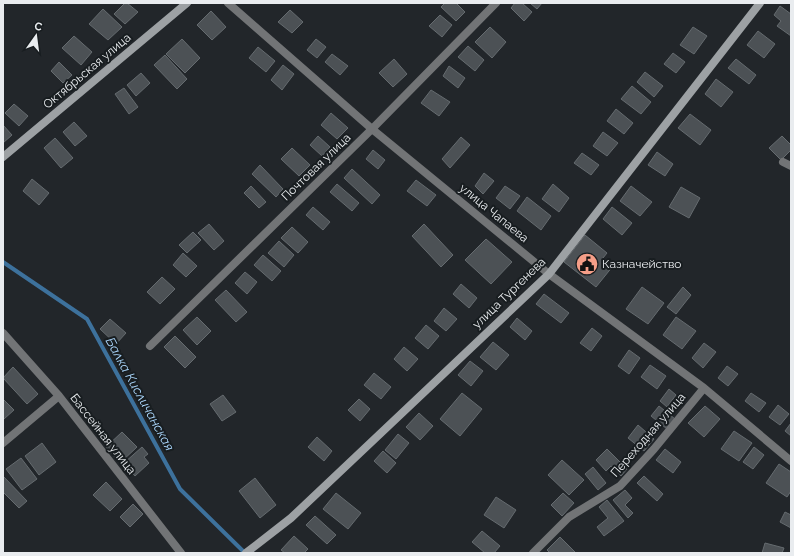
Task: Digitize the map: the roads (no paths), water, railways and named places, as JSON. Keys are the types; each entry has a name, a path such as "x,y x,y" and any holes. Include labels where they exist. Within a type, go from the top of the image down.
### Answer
{"main road":[{"name":"Октябрьская улица","path":"3,157 187,3"},
{"name":"улица Тургенева","path":"246,553 291,518 549,274 760,3"}],"street":[{"name":"улица Чапаева","path":"228,3 372,129 549,274 704,388 791,461"},
{"name":"Почтовая улица","path":"150,346 372,129 496,3"},
{"path":"783,162 791,166"},
{"name":"Бассейная улица","path":"3,333 59,396 181,553"},
{"name":"Переходная улица","path":"533,553 569,517 620,486 654,449 704,388"},
{"path":"3,443 59,396"}],"waterway":[{"name":"Балка Кисличанская","path":"3,262 87,319 180,489 245,553"}],"place":[{"name":"Казначейство","path":"587,264"}]}
